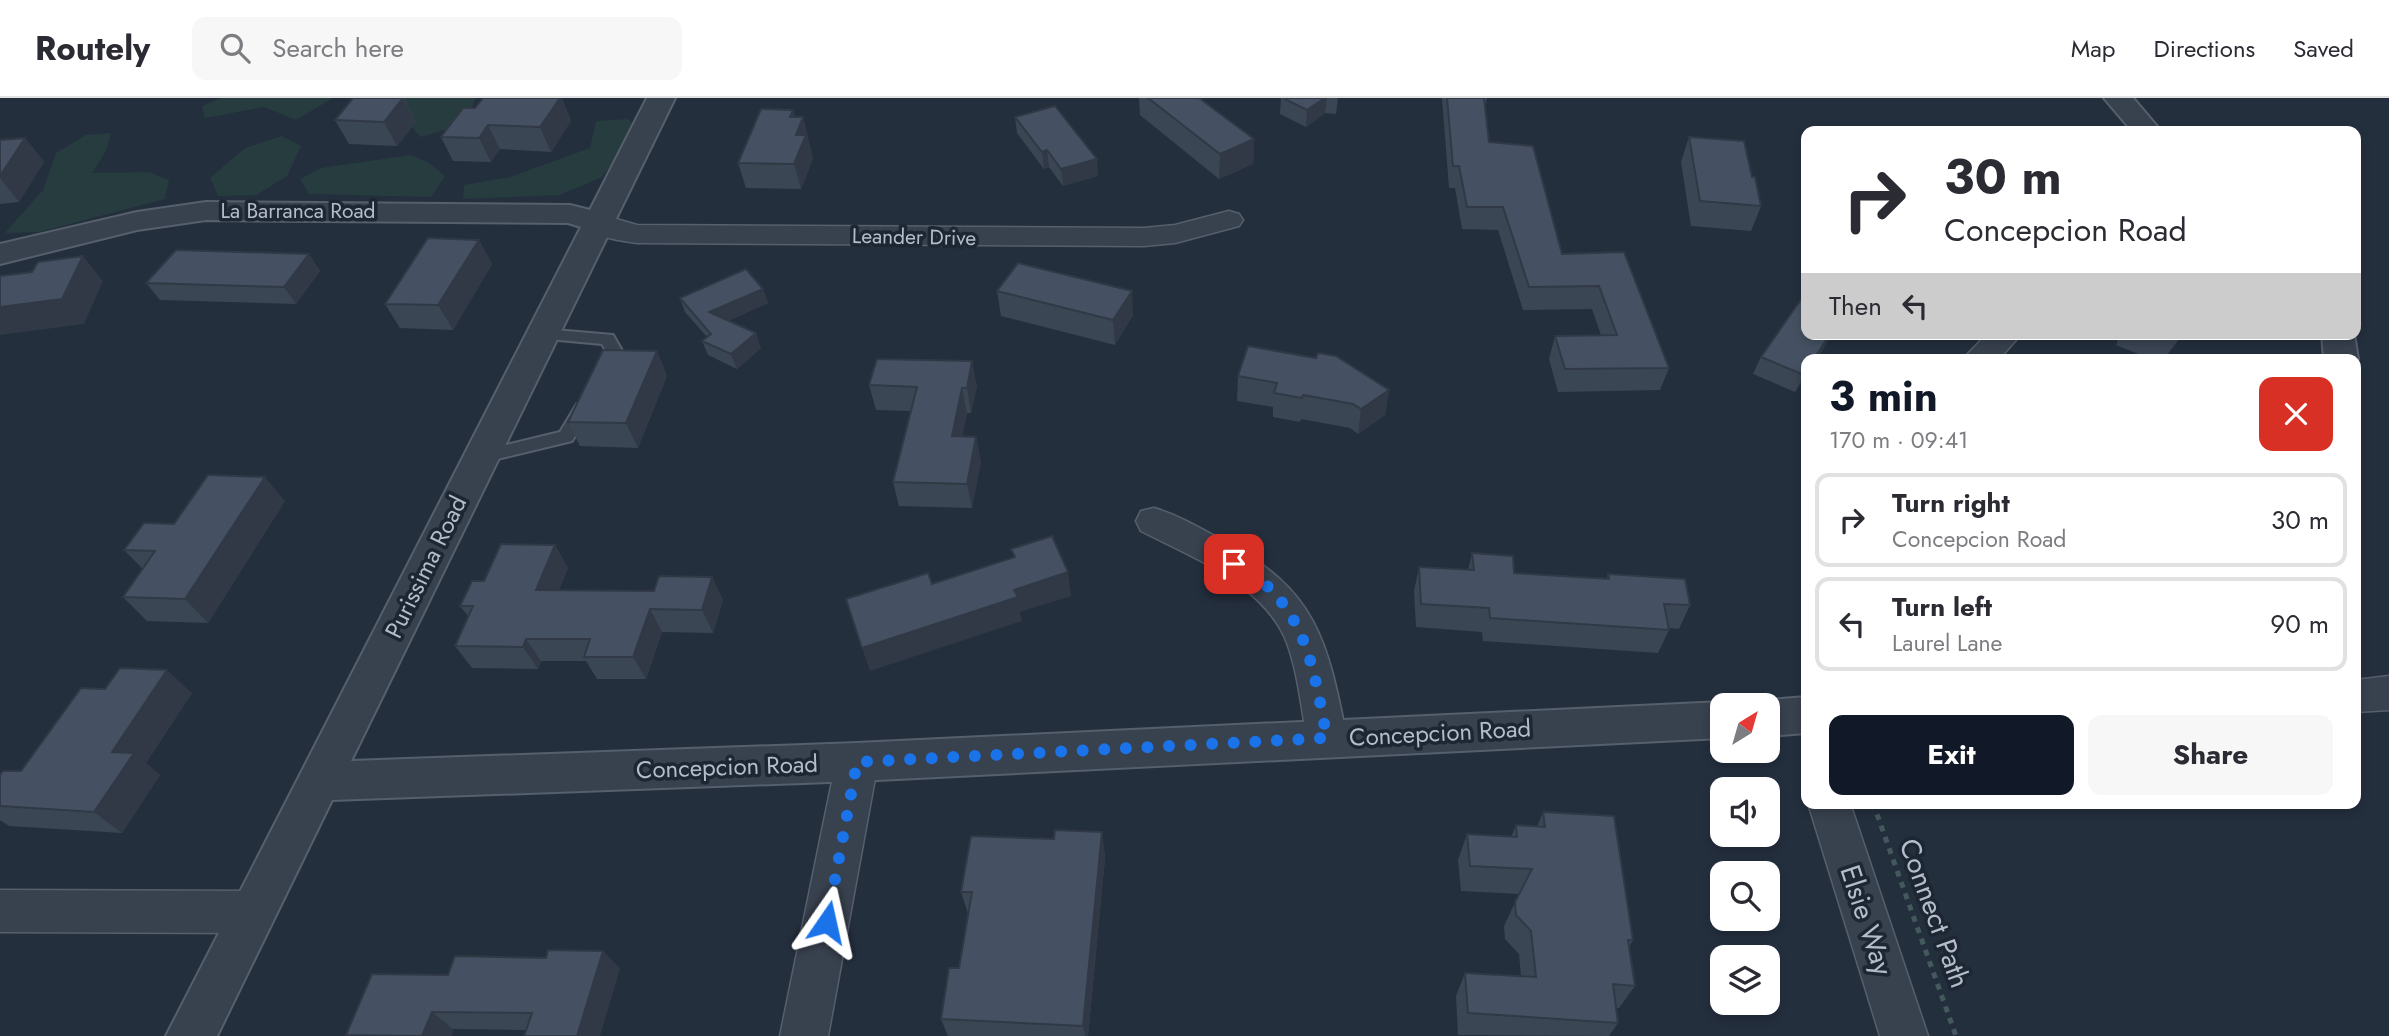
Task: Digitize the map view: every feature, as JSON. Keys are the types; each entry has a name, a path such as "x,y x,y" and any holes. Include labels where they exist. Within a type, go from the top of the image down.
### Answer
{"street":[{"name":"Purissima Road","path":"191,1036 661,98"},
{"path":"2118,98 2143,126"},
{"name":"La Barranca Road","path":"0,254 137,221 206,211 570,214 599,223"},
{"name":"Leander Drive","path":"599,223 617,231 637,234 1094,239 1175,234 1229,220"},
{"path":"1154,521 1234,564 1266,585 1290,613 1305,642 1327,738"},
{"path":"2361,696 2389,693"},
{"name":"Concepcion Road","path":"319,781 857,762 1710,721"},
{"path":"804,1036 857,762"},
{"name":"Elsie Way","path":"1831,809 1904,1036"},
{"path":"0,911 254,912"}],"lane":[{"path":"481,457 566,437 616,354 607,339 543,334"}],"path":[{"name":"Connect Path","path":"1875,809 1956,1036"}],"green space":[{"path":"222,98 333,98 296,120 264,107 205,118 202,106"},
{"path":"399,98 476,98 464,124 421,137 394,108"},
{"path":"628,119 639,128 602,177 560,195 463,199 464,185 510,177 590,148 596,121"},
{"path":"111,133 106,151 92,173 149,172 169,180 165,199 39,232 5,233 43,190 56,153 86,135"},
{"path":"282,136 301,146 287,176 256,195 218,196 210,178 245,148"},
{"path":"411,155 428,162 445,176 431,197 309,194 300,179 321,168"}],"building":[{"path":"353,98 403,98 384,122 335,120"},
{"path":"483,98 560,98 540,127 488,125 479,138 441,137 463,108 475,108"},
{"path":"1148,98 1199,98 1254,139 1220,154"},
{"path":"1283,98 1325,98 1307,110"},
{"path":"1447,98 1484,98 1489,142 1533,146 1562,254 1624,252 1669,368 1565,369 1555,336 1617,335 1599,286 1529,287 1503,207 1467,207 1459,166 1453,166"},
{"path":"1055,106 1097,159 1061,169 1047,150 1042,152 1015,117"},
{"path":"761,109 793,110 790,117 803,117 796,135 806,135 794,164 738,163"},
{"path":"1689,137 1744,141 1761,206 1700,201"},
{"path":"25,138 0,176 0,140"},
{"path":"428,238 479,240 438,305 385,304"},
{"path":"176,250 309,254 284,287 146,283"},
{"path":"83,256 62,299 0,307 0,276 32,272 38,262"},
{"path":"1018,263 1132,291 1113,320 997,291"},
{"path":"746,269 763,289 709,312 756,333 731,354 702,341 711,334 680,298"},
{"path":"1801,299 1801,340 1826,340 1817,354 1801,354 1801,374 1761,357"},
{"path":"1248,346 1316,358 1318,353 1336,356 1389,390 1361,409 1353,404 1274,393 1277,383 1238,376"},
{"path":"603,350 657,351 626,423 568,422"},
{"path":"877,359 972,361 967,388 962,388 952,436 976,437 967,484 893,482 917,387 869,385"},
{"path":"208,475 265,477 185,599 123,597 155,551 124,550 144,523 174,524"},
{"path":"1052,536 1068,572 1014,590 1018,597 862,648 846,599 928,573 932,584 1015,557 1011,549"},
{"path":"501,544 555,545 536,590 654,591 659,576 712,577 702,610 650,609 633,657 584,657 590,639 526,639 523,647 455,646 473,606 460,606 472,581 484,581"},
{"path":"1472,553 1513,556 1514,573 1609,579 1608,574 1685,579 1690,605 1664,604 1669,630 1490,618 1489,608 1421,604 1419,567 1474,570"},
{"path":"120,668 167,670 112,752 134,753 94,812 0,806 0,775 3,771 21,771 81,688 105,689"},
{"path":"1543,812 1614,816 1633,940 1628,940 1635,986 1613,984 1618,1023 1468,1013 1465,973 1536,977 1531,931 1516,915 1515,902 1532,869 1470,866 1467,834 1517,837 1516,825 1545,827"},
{"path":"1055,830 1102,832 1083,1026 941,1019 949,968 959,968 972,892 961,892 971,836 1054,839"},
{"path":"548,950 603,951 577,1036 524,1036 532,1013 432,1012 422,1036 346,1035 372,974 448,975 455,956 546,958"}],"route":[{"path":"827,922 857,762 1327,738 1305,642 1290,613 1266,585 1234,564"}]}
